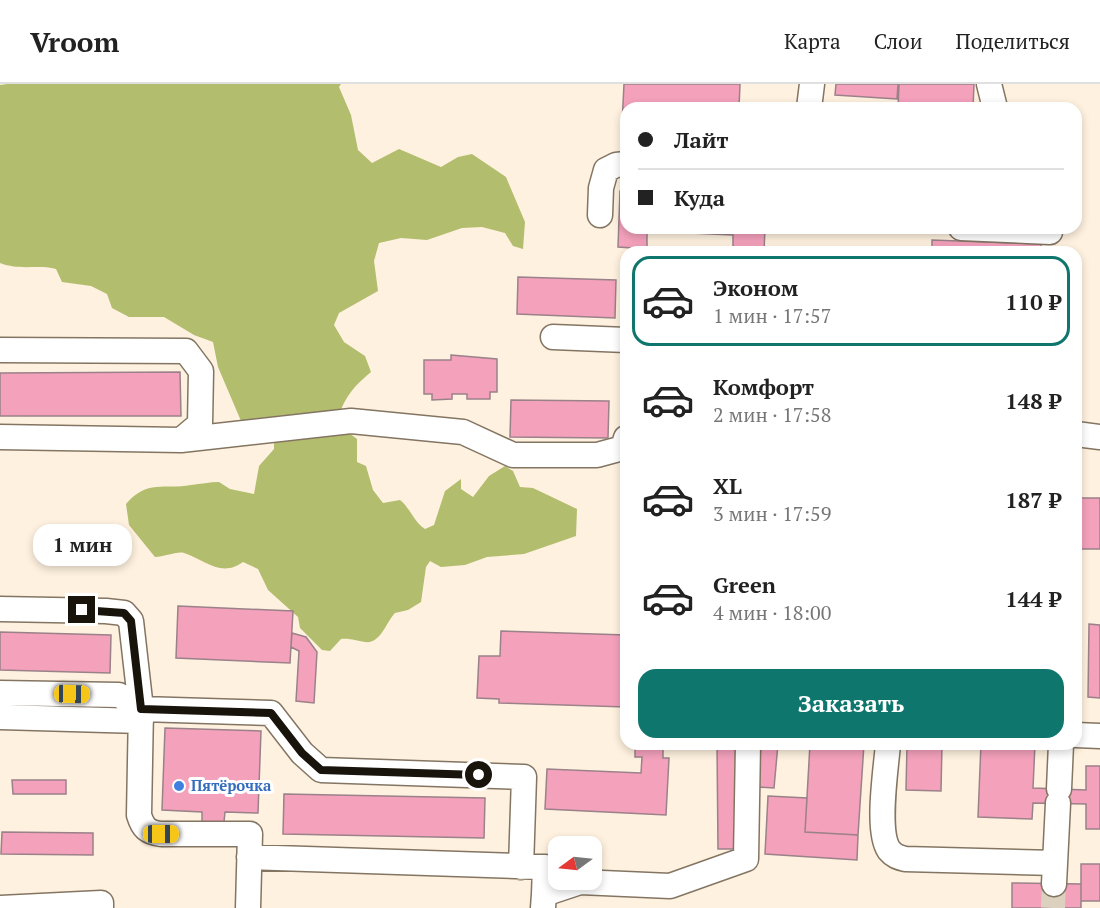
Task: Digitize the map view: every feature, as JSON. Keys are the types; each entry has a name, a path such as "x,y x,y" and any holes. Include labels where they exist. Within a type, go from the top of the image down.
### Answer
{"lane":[{"path":"810,102 812,84"},
{"path":"989,84 994,102"},
{"path":"600,215 601,188 606,171 620,165"},
{"path":"1020,234 1049,237"},
{"path":"554,337 620,340"},
{"path":"0,350 186,351 201,371 200,424 181,440"},
{"path":"0,437 181,440 351,421 463,432 513,455 597,455 620,449"},
{"path":"1082,434 1100,436"},
{"path":"0,609 106,611 124,613 131,621 141,715 139,815 142,826 149,832 161,834 249,834 248,908"},
{"path":"0,693 119,695 141,715"},
{"path":"0,717 271,713 302,753 321,770 524,777 521,867"},
{"path":"1082,735 1100,736"},
{"path":"249,857 545,867 544,901 580,882 670,886 746,859 748,750"},
{"path":"888,750 884,831 888,849 894,856 1055,874 1061,750"},
{"path":"0,908 101,903 101,908"}],"green space":[{"path":"341,84 339,87 351,115 358,150 372,163 399,149 441,167 458,157 472,154 506,177 525,222 523,249 513,246 505,233 482,227 462,228 427,240 401,238 379,243 374,261 378,291 339,313 334,325 344,342 365,356 371,372 349,394 336,423 357,439 357,462 366,466 373,490 383,503 400,500 425,529 434,525 445,491 461,479 461,489 473,497 489,476 505,466 513,471 520,487 533,488 577,509 576,536 524,554 487,557 465,565 441,567 430,561 426,567 421,602 408,610 395,613 375,640 365,642 341,639 330,651 322,650 300,628 298,617 268,590 258,569 243,562 235,566 220,568 184,553 155,557 129,525 126,504 141,491 149,488 212,482 219,482 230,489 254,494 259,466 274,449 274,436 244,428 218,367 213,342 194,335 164,317 129,317 112,308 107,294 91,286 62,282 56,269 15,267 0,263 0,85"}],"building":[{"path":"624,84 740,84 739,102 623,102"},
{"path":"836,84 898,84 897,99 835,95"},
{"path":"899,84 974,84 973,102 898,102"},
{"path":"620,191 620,234 647,234 647,246 618,247"},
{"path":"712,234 765,234 764,246 733,246 733,235"},
{"path":"932,240 1041,244 1041,246 932,246"},
{"path":"518,277 616,280 615,318 517,314"},
{"path":"451,355 497,359 497,392 490,392 490,399 467,399 467,394 452,394 452,399 432,400 432,394 424,394 424,360 451,360"},
{"path":"180,372 181,416 0,416 0,373"},
{"path":"511,400 609,401 608,438 510,437"},
{"path":"1082,498 1100,498 1100,549 1082,549"},
{"path":"178,606 293,611 290,663 176,658"},
{"path":"1089,624 1100,625 1100,698 1088,697"},
{"path":"501,631 620,635 620,707 499,703 499,699 477,698 479,656 500,656"},
{"path":"0,632 111,635 110,673 0,670"},
{"path":"292,633 306,637 317,652 314,703 296,701 299,651 291,647"},
{"path":"165,728 261,731 258,813 225,812 224,822 202,822 202,812 162,810"},
{"path":"635,750 663,750 663,758 669,758 666,815 545,809 547,769 641,773 642,757 635,757"},
{"path":"717,750 736,750 736,849 718,849"},
{"path":"761,750 777,750 774,788 758,787"},
{"path":"810,750 864,750 858,835 805,832"},
{"path":"907,750 942,750 941,791 906,790"},
{"path":"981,750 1035,750 1033,788 1086,790 1086,766 1100,766 1100,829 1086,829 1086,804 1033,803 1032,819 978,817"},
{"path":"12,780 66,780 66,794 13,794"},
{"path":"284,794 485,798 484,838 283,834"},
{"path":"768,796 807,798 805,832 858,835 857,860 765,854"},
{"path":"2,832 93,833 93,855 1,854"},
{"path":"1081,864 1100,864 1100,901 1081,901"},
{"path":"1012,883 1081,884 1081,908 1012,908"}],"tunnel":[{"path":"1053,908 1054,884"}],"place":[{"name":"Пятёрочка","path":"179,786"}],"route":[{"path":"82,610 124,613 131,621 141,709 271,713 302,753 321,770 479,775"}]}
